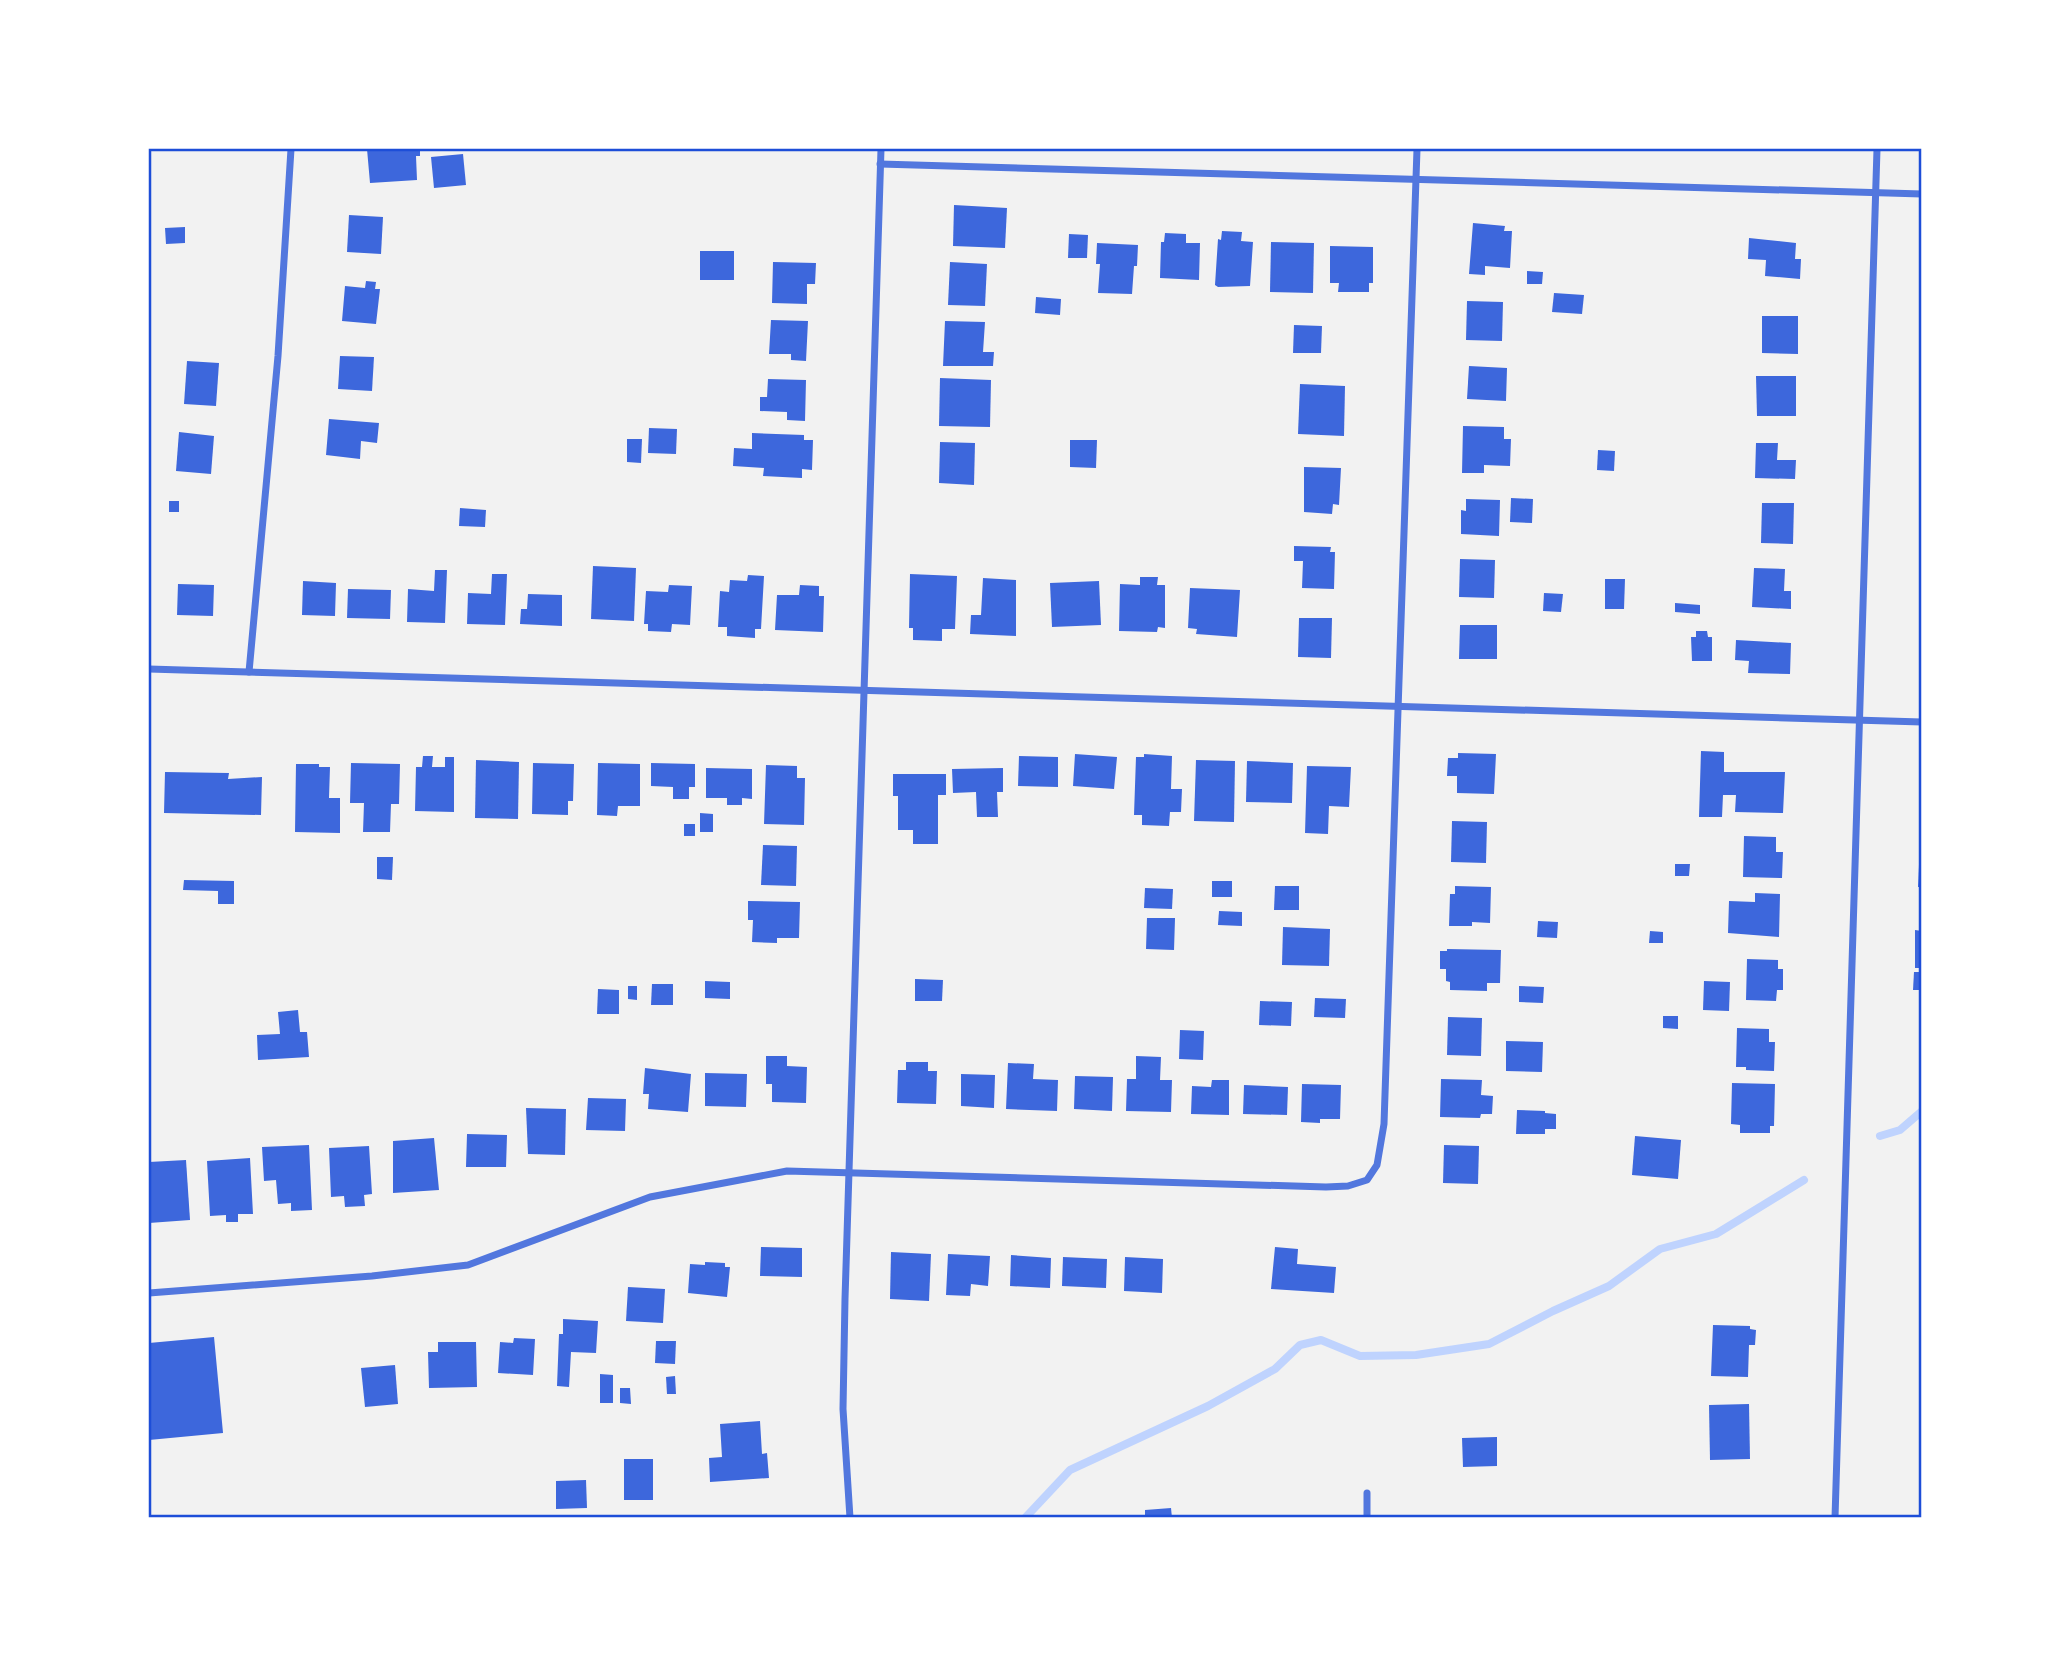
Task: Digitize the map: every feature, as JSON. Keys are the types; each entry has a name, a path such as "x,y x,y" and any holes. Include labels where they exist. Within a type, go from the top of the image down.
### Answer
{"street":[{"path":"248,672 278,356 291,149"},
{"path":"850,1518 843,1409 881,149"},
{"path":"149,1293 372,1276 468,1265 650,1197 787,1171 1348,1186 1367,1180 1377,1165 1384,1124 1417,149"},
{"path":"1835,1518 1877,149"},
{"path":"880,164 1922,194"},
{"path":"149,669 1922,722"},
{"path":"1367,1493 1367,1518"}],"building":[{"path":"367,149 420,149 420,156 416,156 417,180 370,183"},
{"path":"463,154 466,185 434,188 431,157"},
{"path":"954,205 1007,208 1005,248 953,246"},
{"path":"349,215 383,217 381,254 347,252"},
{"path":"1473,223 1505,226 1504,231 1512,231 1510,268 1485,266 1485,275 1469,274"},
{"path":"185,227 185,243 166,244 165,228"},
{"path":"1222,231 1242,232 1241,241 1253,242 1250,286 1215,285 1218,239 1221,240"},
{"path":"1165,233 1186,234 1186,243 1200,243 1199,280 1160,278 1161,242 1164,242"},
{"path":"1069,234 1088,235 1087,258 1068,258"},
{"path":"1749,238 1796,243 1795,259 1801,259 1800,279 1765,276 1766,260 1748,259"},
{"path":"1271,242 1314,243 1313,293 1270,292"},
{"path":"1097,243 1138,245 1132,294 1098,293 1100,264 1096,264"},
{"path":"1330,246 1373,247 1373,283 1369,283 1369,292 1338,292 1339,283 1330,283"},
{"path":"700,251 734,251 734,280 700,280"},
{"path":"773,262 816,263 815,284 807,284 807,304 772,303"},
{"path":"950,262 987,264 985,306 948,305"},
{"path":"1527,271 1543,272 1542,284 1527,284"},
{"path":"366,281 376,282 375,289 380,289 376,324 342,321 345,286 365,288"},
{"path":"1554,293 1584,295 1582,314 1552,312"},
{"path":"1036,297 1061,299 1060,315 1035,313"},
{"path":"1467,301 1503,302 1502,341 1466,340"},
{"path":"1762,316 1798,316 1798,354 1762,353"},
{"path":"771,320 808,321 806,361 791,360 791,354 769,354"},
{"path":"945,321 985,322 983,352 994,352 993,366 943,366"},
{"path":"1294,325 1322,326 1321,353 1293,353"},
{"path":"340,356 374,357 372,391 338,389"},
{"path":"187,361 219,363 216,406 184,404"},
{"path":"1469,366 1507,368 1506,401 1467,399"},
{"path":"1756,376 1796,376 1796,416 1757,416"},
{"path":"940,378 991,380 990,427 939,426"},
{"path":"768,379 806,380 805,421 787,420 787,412 760,411 760,397 767,397"},
{"path":"1300,384 1345,386 1344,436 1298,434"},
{"path":"329,419 379,423 377,443 361,441 360,459 326,455"},
{"path":"1463,426 1504,427 1504,439 1511,439 1510,466 1484,465 1484,473 1462,473"},
{"path":"649,428 677,429 676,454 648,453"},
{"path":"179,432 214,436 211,474 176,471"},
{"path":"752,433 804,435 804,440 813,440 812,470 802,469 802,478 763,476 764,468 733,466 734,448 752,449"},
{"path":"627,439 642,439 641,463 627,462"},
{"path":"1070,440 1097,440 1096,468 1070,467"},
{"path":"940,442 975,443 974,485 939,483"},
{"path":"1756,443 1778,443 1777,460 1796,460 1795,479 1755,478"},
{"path":"1598,450 1615,451 1614,471 1597,470"},
{"path":"1304,467 1341,468 1339,505 1333,504 1332,514 1304,512"},
{"path":"1511,498 1533,499 1532,523 1510,522"},
{"path":"1466,499 1500,500 1499,536 1461,534 1461,510 1466,511"},
{"path":"169,501 179,501 179,512 169,512"},
{"path":"1762,503 1794,503 1793,544 1761,543"},
{"path":"460,508 486,510 485,527 459,526"},
{"path":"1294,546 1331,547 1330,552 1335,552 1334,589 1302,588 1303,561 1294,561"},
{"path":"1460,559 1495,560 1494,598 1459,597"},
{"path":"593,566 636,568 634,621 591,619"},
{"path":"1754,568 1785,569 1784,591 1791,591 1791,609 1752,607"},
{"path":"435,570 447,570 445,623 407,622 408,589 434,591"},
{"path":"492,574 507,574 505,625 467,624 468,593 491,594"},
{"path":"910,574 957,576 955,629 942,629 942,641 913,640 913,628 909,628"},
{"path":"748,575 764,576 761,629 755,629 755,638 727,636 727,627 718,627 720,591 729,592 730,580 747,581"},
{"path":"1140,577 1158,577 1157,585 1165,585 1165,628 1158,627 1157,632 1119,631 1120,584 1140,585"},
{"path":"983,578 1016,580 1016,636 970,634 971,615 981,615"},
{"path":"1605,579 1625,579 1624,609 1605,609"},
{"path":"303,581 336,583 335,616 302,615"},
{"path":"1099,581 1101,625 1052,627 1050,583"},
{"path":"178,584 214,585 213,616 177,615"},
{"path":"669,585 692,586 690,625 672,624 671,632 648,631 648,624 644,624 646,591 668,592"},
{"path":"800,585 819,586 819,596 824,596 823,632 775,630 777,595 799,595"},
{"path":"1190,588 1240,590 1237,637 1196,634 1197,629 1188,628"},
{"path":"348,589 391,590 390,619 347,618"},
{"path":"1544,593 1563,594 1561,612 1543,611"},
{"path":"528,594 562,595 562,626 520,624 521,609 527,609"},
{"path":"1675,603 1700,605 1700,614 1675,612"},
{"path":"1299,618 1332,618 1331,658 1298,657"},
{"path":"1460,625 1497,625 1497,659 1459,659"},
{"path":"1696,631 1707,631 1708,637 1712,637 1712,661 1692,661 1691,637 1696,637"},
{"path":"1736,640 1791,643 1790,674 1748,673 1749,661 1735,660"},
{"path":"1701,751 1724,752 1724,772 1785,772 1783,813 1735,812 1736,795 1723,795 1722,817 1699,817"},
{"path":"1458,753 1496,754 1494,794 1457,793 1457,776 1447,776 1448,758 1458,758"},
{"path":"1075,754 1117,757 1114,789 1073,786"},
{"path":"1144,754 1172,756 1171,789 1182,789 1181,812 1170,812 1169,826 1142,825 1142,815 1134,815 1136,757 1144,757"},
{"path":"423,756 433,756 432,767 445,767 445,757 454,757 454,812 415,811 416,767 422,767"},
{"path":"1019,756 1058,757 1058,787 1018,786"},
{"path":"476,760 519,762 518,819 475,818"},
{"path":"1196,760 1235,761 1234,822 1194,821"},
{"path":"1247,761 1293,763 1292,803 1246,802"},
{"path":"351,763 400,764 399,804 391,804 390,832 363,832 364,803 350,803"},
{"path":"533,763 574,764 573,801 568,801 568,815 532,814"},
{"path":"598,763 640,764 640,806 618,806 617,816 597,815"},
{"path":"651,763 695,764 695,787 689,787 689,799 673,799 673,787 651,786"},
{"path":"296,764 330,767 329,798 340,798 340,833 295,832"},
{"path":"766,765 797,766 797,778 805,778 804,825 764,824"},
{"path":"1307,766 1351,767 1349,807 1329,806 1328,834 1305,833"},
{"path":"706,768 752,769 752,799 742,798 742,805 727,805 727,798 706,798"},
{"path":"1003,768 1003,792 997,792 998,817 977,817 976,792 953,793 952,769"},
{"path":"165,772 229,773 228,779 262,777 261,815 164,813"},
{"path":"893,774 946,774 946,795 938,795 938,844 913,844 913,830 898,830 898,796 893,796"},
{"path":"700,813 713,814 713,832 700,832"},
{"path":"1452,821 1487,822 1486,863 1451,862"},
{"path":"684,824 695,824 695,836 684,836"},
{"path":"1744,836 1776,837 1776,852 1783,852 1782,878 1743,877"},
{"path":"763,845 797,846 796,886 761,885"},
{"path":"377,857 393,857 392,880 377,879"},
{"path":"1675,864 1690,864 1689,876 1675,876"},
{"path":"1919,865 1922,865 1922,887 1918,887"},
{"path":"184,880 234,881 234,904 218,904 218,891 183,890"},
{"path":"1212,881 1232,881 1232,897 1212,897"},
{"path":"1275,886 1299,886 1299,910 1274,910"},
{"path":"1455,886 1491,887 1490,923 1472,922 1472,926 1449,926 1450,894 1455,894"},
{"path":"1145,888 1173,889 1172,909 1144,908"},
{"path":"1755,893 1780,894 1779,937 1728,933 1729,901 1755,902"},
{"path":"748,901 800,902 799,938 777,938 777,943 752,942 753,920 748,920"},
{"path":"1219,911 1242,912 1242,926 1218,925"},
{"path":"1147,918 1175,918 1174,950 1146,949"},
{"path":"1538,921 1558,922 1557,938 1537,937"},
{"path":"1283,927 1330,929 1329,966 1282,965"},
{"path":"1915,930 1922,931 1922,968 1915,968"},
{"path":"1650,931 1663,932 1663,943 1649,943"},
{"path":"1501,950 1500,983 1487,983 1487,991 1450,990 1450,982 1446,981 1446,969 1440,969 1440,951"},
{"path":"1747,959 1778,960 1778,969 1783,969 1783,990 1777,990 1776,1001 1746,1000"},
{"path":"1914,972 1922,972 1922,990 1913,990"},
{"path":"915,979 943,980 942,1001 915,1001"},
{"path":"705,981 730,982 730,999 705,998"},
{"path":"1704,981 1730,982 1729,1011 1703,1010"},
{"path":"652,984 673,984 673,1005 651,1005"},
{"path":"628,986 637,986 637,1000 628,999"},
{"path":"1519,986 1544,987 1543,1003 1519,1002"},
{"path":"598,989 619,990 619,1014 597,1014"},
{"path":"1315,998 1346,999 1345,1018 1314,1017"},
{"path":"1260,1001 1292,1002 1291,1026 1259,1025"},
{"path":"298,1010 300,1032 307,1032 309,1057 258,1060 257,1035 280,1034 278,1012"},
{"path":"1663,1016 1678,1016 1678,1029 1663,1028"},
{"path":"1448,1017 1482,1018 1481,1056 1447,1055"},
{"path":"1737,1028 1769,1029 1769,1042 1775,1042 1774,1071 1736,1067"},
{"path":"1180,1030 1204,1031 1203,1060 1179,1059"},
{"path":"1506,1041 1543,1042 1542,1072 1506,1071"},
{"path":"766,1056 787,1056 787,1066 807,1067 806,1103 772,1102 772,1084 766,1084"},
{"path":"1136,1056 1161,1057 1160,1080 1172,1080 1171,1112 1126,1111 1127,1079 1136,1079"},
{"path":"906,1062 928,1062 928,1071 937,1071 936,1104 897,1103 898,1070 906,1070"},
{"path":"1008,1063 1034,1064 1033,1079 1058,1080 1057,1111 1006,1109"},
{"path":"645,1068 691,1074 688,1112 648,1109 649,1094 643,1094"},
{"path":"705,1073 747,1074 746,1107 705,1106"},
{"path":"961,1074 995,1075 994,1108 961,1106"},
{"path":"1075,1076 1113,1077 1112,1111 1074,1109"},
{"path":"1441,1079 1482,1080 1481,1095 1493,1096 1492,1114 1481,1114 1480,1118 1440,1117"},
{"path":"1212,1080 1229,1080 1229,1115 1191,1114 1192,1086 1211,1087"},
{"path":"1732,1083 1775,1084 1774,1126 1770,1126 1770,1133 1740,1133 1740,1125 1731,1124"},
{"path":"1302,1084 1341,1085 1340,1119 1320,1119 1320,1123 1301,1122"},
{"path":"1244,1085 1288,1087 1287,1115 1243,1114"},
{"path":"588,1098 626,1099 625,1131 586,1130"},
{"path":"526,1108 566,1109 565,1155 528,1154"},
{"path":"1517,1110 1556,1114 1556,1129 1545,1129 1545,1134 1516,1134"},
{"path":"467,1134 507,1135 506,1167 466,1167"},
{"path":"1635,1136 1681,1140 1678,1179 1632,1175"},
{"path":"434,1138 439,1190 393,1193 393,1141"},
{"path":"309,1145 312,1210 291,1211 291,1203 278,1204 276,1180 264,1181 262,1147"},
{"path":"1444,1145 1479,1146 1478,1184 1443,1183"},
{"path":"369,1146 372,1194 364,1195 365,1206 345,1207 344,1196 331,1197 329,1148"},
{"path":"250,1158 253,1214 238,1214 238,1222 226,1222 226,1215 210,1216 207,1161"},
{"path":"186,1160 190,1220 149,1223 149,1162"},
{"path":"761,1247 802,1248 802,1277 760,1276"},
{"path":"1275,1247 1298,1249 1297,1264 1336,1267 1334,1293 1271,1289"},
{"path":"891,1252 931,1254 929,1301 890,1299"},
{"path":"948,1254 990,1256 988,1286 971,1284 970,1296 946,1295"},
{"path":"1011,1255 1051,1258 1050,1288 1010,1286"},
{"path":"1063,1257 1107,1259 1106,1288 1062,1286"},
{"path":"1125,1257 1163,1259 1162,1293 1124,1291"},
{"path":"705,1262 725,1263 725,1267 730,1267 727,1297 688,1293 690,1264 705,1265"},
{"path":"628,1287 665,1289 663,1323 626,1321"},
{"path":"563,1319 598,1321 596,1353 571,1352 569,1387 557,1386 559,1334 563,1334"},
{"path":"1713,1325 1750,1326 1750,1329 1756,1330 1755,1345 1749,1345 1748,1377 1711,1376"},
{"path":"214,1337 223,1433 149,1440 149,1343"},
{"path":"514,1338 535,1339 533,1375 498,1373 500,1342 513,1343"},
{"path":"656,1341 676,1341 675,1364 655,1363"},
{"path":"438,1342 476,1342 477,1387 429,1388 428,1352 438,1352"},
{"path":"395,1365 398,1404 365,1407 361,1368"},
{"path":"600,1374 613,1375 613,1403 600,1403"},
{"path":"675,1376 676,1394 667,1394 666,1377"},
{"path":"620,1388 630,1388 631,1404 620,1403"},
{"path":"1749,1404 1750,1459 1710,1460 1709,1405"},
{"path":"760,1421 762,1454 767,1453 769,1478 710,1482 709,1458 722,1457 720,1424"},
{"path":"1497,1437 1497,1466 1463,1467 1462,1438"},
{"path":"624,1459 653,1459 653,1500 624,1500"},
{"path":"586,1480 587,1508 556,1509 556,1481"},
{"path":"1171,1508 1172,1518 1145,1518 1145,1510"}],"waterway":[{"path":"1880,1136 1900,1130 1922,1111"},
{"path":"1025,1518 1070,1470 1208,1406 1275,1369 1300,1345 1321,1340 1360,1356 1416,1355 1489,1344 1609,1286 1660,1249 1716,1234 1804,1180"}]}
